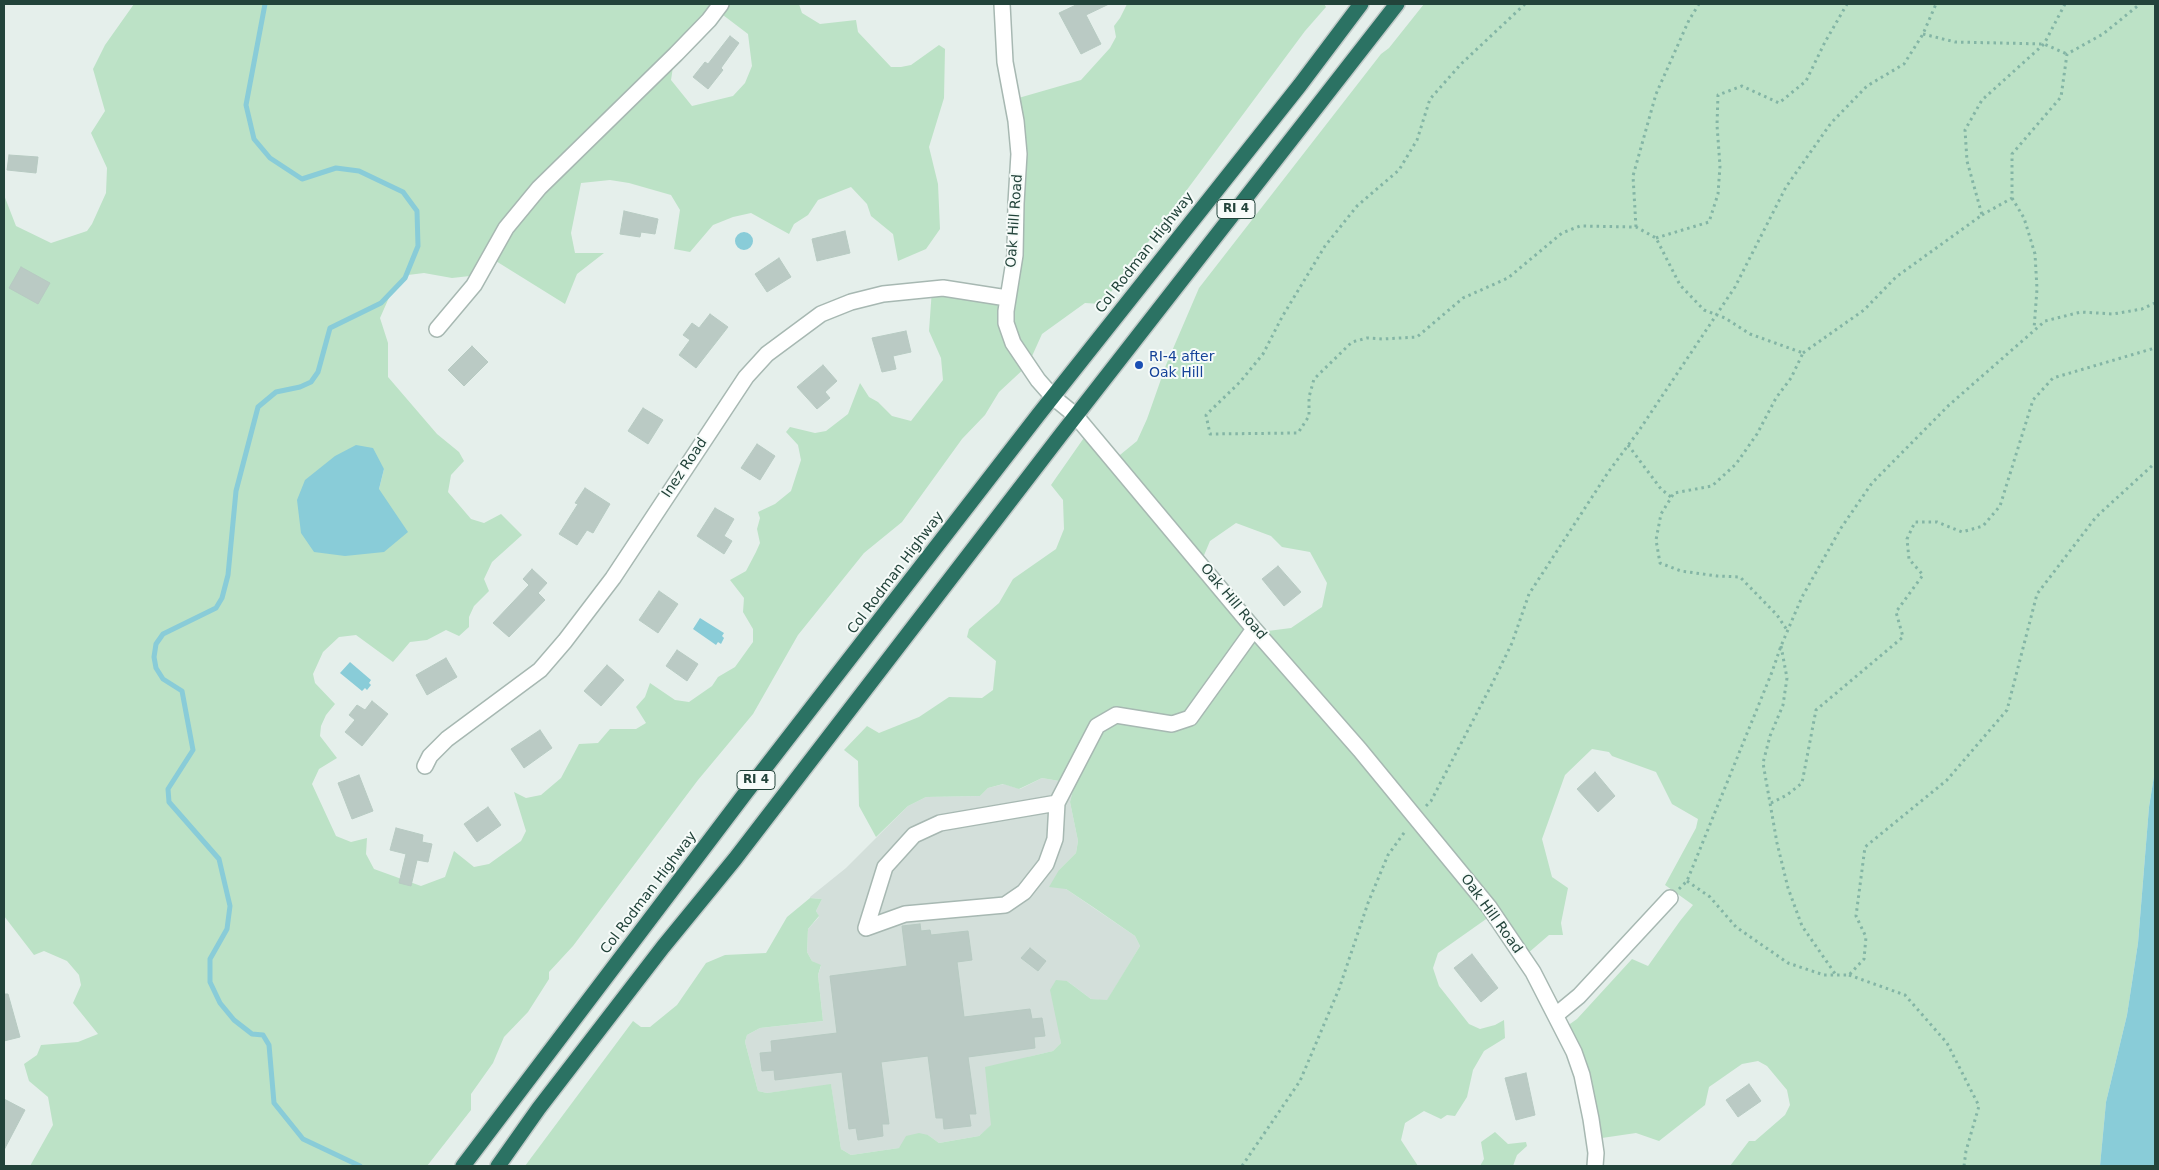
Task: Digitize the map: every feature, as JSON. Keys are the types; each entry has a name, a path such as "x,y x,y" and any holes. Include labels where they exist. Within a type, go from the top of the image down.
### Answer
{"highway":[{"name":"Col Rodman Highway","path":"462,1166 744,796 1053,396 1361,4"},
{"name":"RI 4","path":"498,1166 539,1108 663,947 735,859 840,719 1396,4"}],"street":[{"path":"436,329 474,285 506,228 539,188 676,54 721,4"},
{"name":"Oak Hill Road","path":"1002,4 1005,62 1016,121 1019,154 1015,255 1007,298 1006,323 1013,342 1034,374 1053,396 1076,415 1489,907 1533,972 1574,1052 1582,1075 1596,1153 1595,1166"},
{"name":"Inez Road","path":"425,766 430,756 447,739 540,670 565,641 613,578 746,377 767,354 820,314 851,302 884,294 942,288 1007,298"},
{"path":"1057,803 940,823 914,835 885,867 866,928 905,914 1005,905 1024,892 1046,864 1055,839 1057,803 1098,726 1116,715 1172,724 1190,718 1254,629"},
{"path":"1556,1015 1579,996 1670,898"}],"path":[{"path":"1525,4 1461,64 1430,99 1417,140 1399,170 1357,206 1325,246 1263,354 1240,382 1206,415 1210,434 1298,433 1309,416 1309,397 1314,379 1352,342 1367,338 1417,337 1463,298 1508,278 1562,232 1580,226 1636,227 1656,238 1680,285 1704,310 1750,334 1803,353"},
{"path":"1636,227 1633,176 1656,94 1689,20 1699,4"},
{"path":"1656,238 1709,222 1718,194 1720,166 1717,125 1718,94 1742,86 1779,103 1806,81 1825,42 1847,4"},
{"path":"1242,1166 1300,1081 1339,989 1368,903 1388,855 1415,817 1431,801 1512,643 1529,594 1609,471 1735,287 1786,187 1831,123 1867,86 1904,64 1924,34 1936,4"},
{"path":"1982,215 1967,161 1965,130 1982,100 2044,44 2065,4"},
{"path":"2067,54 2103,34 2140,4"},
{"path":"1924,34 1955,42 2044,44 2067,54"},
{"path":"2034,329 2035,254 2024,218 2012,198 2012,154 2060,97 2067,54"},
{"path":"1788,630 1777,615 1740,576 1717,576 1680,571 1660,563 1656,540 1661,514 1674,493 1712,486 1736,464 1757,434 1776,398 1791,378 1803,353 1864,310 1896,277 1982,215 2012,198"},
{"path":"1670,898 1687,881 1802,597 1841,528 1872,483 1948,406 2045,321 2081,312 2113,314 2142,309 2155,303"},
{"path":"1771,803 1787,795 1802,783 1816,710 1903,637 1896,612 1923,575 1909,559 1907,539 1915,522 1937,522 1962,532 1983,526 2000,506 2033,400 2054,378 2155,348"},
{"path":"1628,445 1661,489 1671,497"},
{"path":"1848,975 1864,959 1866,938 1856,916 1866,847 1947,780 2007,710 2037,594 2096,516 2155,463"},
{"path":"1781,646 1787,678 1782,705 1770,736 1763,763 1788,888 1802,926 1836,975"},
{"path":"1687,881 1710,897 1736,927 1788,963 1824,975 1848,975 1905,995 1947,1043 1979,1106 1966,1151 1964,1166"}],"shaded area":[{"path":"1042,778 1065,782 1073,790 1070,802 1078,841 1076,853 1059,870 1066,889 1135,936 1140,946 1107,1001 1091,999 1067,981 1058,1022 1061,1043 1053,1051 1028,1057 992,1117 991,1126 979,1136 939,1143 928,1135 899,1148 851,1155 841,1149 831,1085 767,1093 758,1091 745,1042 747,1035 760,1028 823,1021 818,975 821,966 812,961 807,952 808,929 819,917 816,911 822,899 810,897 846,868 908,806 926,797 980,796 988,788 1004,784 1020,789"}],"green space":[{"path":"134,4 799,4 802,13 820,24 856,20 858,32 891,67 911,65 939,45 945,49 944,98 929,147 938,184 940,229 926,249 898,261 893,234 871,216 867,204 851,187 818,200 808,215 794,224 789,234 751,213 733,217 713,225 690,252 674,249 680,210 671,195 629,183 610,180 581,183 571,233 575,253 604,253 577,274 565,304 491,258 479,275 452,278 424,273 408,275 391,293 380,318 388,343 388,377 437,434 459,452 464,461 451,475 448,492 471,519 484,523 501,514 522,535 492,562 484,579 489,591 474,606 469,617 469,627 459,636 446,630 427,640 410,642 393,662 356,635 339,637 323,652 313,674 315,683 335,704 326,715 321,726 320,736 337,758 319,769 312,784 336,836 351,842 367,838 366,854 374,869 421,886 445,877 454,851 474,867 489,864 521,841 526,831 514,792 526,798 541,795 561,778 579,744 598,743 610,729 636,729 646,723 636,707 645,697 650,683 675,700 689,702 712,686 718,677 735,667 753,642 753,629 743,612 744,598 730,580 746,571 760,543 757,529 760,518 758,512 775,504 791,491 801,460 798,445 786,432 790,427 815,433 826,431 848,414 860,383 869,397 878,402 892,416 911,421 943,380 941,358 929,331 932,289 1009,293 1015,99 1081,80 1110,48 1116,37 1114,26 1127,4 1324,4 1326,7 1305,31 1102,304 1085,303 1042,334 1028,365 999,392 985,415 962,439 902,522 864,553 798,635 753,714 698,780 573,946 549,972 549,979 528,1012 504,1037 493,1063 471,1094 471,1110 427,1166 30,1166 53,1125 48,1097 29,1081 24,1064 37,1055 41,1045 78,1042 98,1034 73,1003 81,985 79,975 67,961 44,951 34,955 4,916 4,195 16,226 51,243 87,231 92,224 106,193 107,168 91,133 105,111 93,69 105,45","holes":["719,12 748,34 752,66 745,83 733,96 692,106 671,80 675,54","335,456 384,469 379,489"]},
{"path":"1424,4 2155,4 2155,770 2149,807 2138,943 2127,1015 2106,1102 2100,1166 1730,1166 1749,1141 1755,1141 1785,1115 1790,1105 1787,1090 1767,1066 1758,1061 1742,1064 1709,1087 1705,1105 1659,1141 1636,1133 1595,1139 1579,1080 1560,1031 1577,1019 1632,959 1648,966 1693,905 1665,885 1696,828 1698,819 1672,804 1656,772 1612,756 1609,752 1592,749 1565,775 1542,839 1552,877 1568,888 1561,923 1563,935 1549,935 1520,960 1489,917 1438,953 1433,968 1439,986 1469,1024 1480,1029 1495,1025 1504,1020 1505,1038 1484,1051 1473,1070 1467,1097 1455,1116 1447,1115 1441,1119 1424,1111 1405,1123 1401,1140 1418,1166 525,1166 633,1021 641,1027 650,1027 677,1005 706,963 725,955 766,953 787,917 810,898 822,899 816,911 819,916 808,929 807,952 812,961 821,965 818,975 823,1021 760,1028 747,1035 745,1042 758,1091 767,1093 831,1084 841,1149 851,1155 899,1148 906,1136 919,1133 928,1135 939,1143 979,1136 991,1125 985,1067 1053,1051 1061,1043 1050,990 1056,980 1067,981 1091,999 1107,1000 1140,946 1135,936 1066,889 1049,887 1059,870 1076,853 1078,841 1070,802 1073,790 1065,782 1042,778 1019,789 1003,784 988,788 980,796 926,797 908,806 876,837 859,806 858,761 844,750 867,726 879,733 919,717 949,697 982,698 993,690 996,661 967,637 969,629 999,603 1013,579 1056,549 1064,529 1063,500 1051,485 1088,432 1115,459 1137,441 1166,365 1199,288 1381,54 1389,48","holes":["1236,523 1271,536 1282,547 1310,552 1327,583 1322,607 1291,628 1260,632 1202,560 1210,541"]},
{"path":"1495,1132 1508,1144 1526,1142 1527,1146 1517,1155 1513,1166 1480,1166 1484,1159 1481,1142"}],"water":[{"path":"744,232 752,237 753,241 748,249 744,250 736,245 735,241 740,233"},
{"path":"356,445 373,448 384,469 379,489 408,532 384,552 345,556 314,552 301,533 297,500 305,480 335,456"},
{"path":"700,618 724,633 721,644 718,642 716,645 693,629"},
{"path":"350,662 371,680 369,683 371,685 367,690 365,688 362,691 340,673"},
{"path":"2155,770 2155,1166 2100,1166 2106,1102 2127,1015 2138,943 2149,807"}],"building":[{"path":"1078,4 1109,4 1086,15 1101,44 1081,54 1059,13"},
{"path":"730,36 739,43 721,68 723,70 708,89 693,77 705,62 708,64"},
{"path":"9,155 38,157 36,173 7,170"},
{"path":"624,211 658,219 655,234 641,232 640,237 620,234"},
{"path":"845,231 850,253 817,261 812,239"},
{"path":"779,258 791,277 767,292 755,274"},
{"path":"21,267 50,283 38,304 9,288"},
{"path":"710,314 728,327 696,368 679,355 690,340 683,335 692,323 699,328"},
{"path":"906,331 911,352 893,356 896,369 882,372 872,338"},
{"path":"472,346 488,362 464,386 448,370"},
{"path":"823,365 837,381 825,392 830,398 817,409 797,387"},
{"path":"643,408 663,420 648,444 628,431"},
{"path":"757,444 775,456 760,480 741,468"},
{"path":"585,488 610,504 593,533 587,530 577,545 559,534 578,504 575,503"},
{"path":"715,508 734,519 724,536 732,541 724,554 697,536"},
{"path":"1278,566 1301,592 1284,606 1262,579"},
{"path":"532,569 547,583 538,593 545,600 509,637 493,623 529,585 523,579"},
{"path":"659,591 678,604 658,633 639,620"},
{"path":"677,650 698,664 687,681 666,666"},
{"path":"446,658 457,677 427,695 416,675"},
{"path":"607,665 624,680 601,706 584,691"},
{"path":"372,701 388,714 362,746 345,732 355,720 349,715 357,705 365,710"},
{"path":"540,730 552,748 524,768 511,749"},
{"path":"1595,772 1615,796 1598,812 1577,789"},
{"path":"359,775 373,811 352,819 338,783"},
{"path":"488,807 501,825 477,842 464,824"},
{"path":"396,828 423,835 422,842 432,844 428,862 417,860 411,886 399,883 406,854 390,850"},
{"path":"920,924 921,931 930,930 931,935 968,931 972,960 957,962 964,1017 1030,1009 1032,1019 1042,1018 1045,1036 1034,1037 1035,1048 968,1057 976,1114 969,1114 971,1126 944,1129 943,1118 936,1118 928,1056 881,1062 889,1124 882,1124 883,1136 858,1140 856,1128 849,1129 842,1072 775,1080 774,1070 762,1071 760,1053 772,1052 771,1041 837,1033 830,976 907,966 902,926"},
{"path":"1030,948 1046,961 1038,971 1021,958"},
{"path":"1472,954 1498,988 1481,1002 1454,968"},
{"path":"4,994 8,994 20,1037 4,1041"},
{"path":"1526,1073 1535,1115 1516,1120 1505,1078"},
{"path":"1749,1084 1761,1101 1738,1117 1726,1100"},
{"path":"4,1099 25,1110 4,1150"}],"waterway":[{"path":"265,4 246,105 254,139 270,158 302,179 336,168 359,171 403,192 417,211 418,246 405,278 381,303 330,328 318,372 311,382 300,387 276,392 258,407 236,491 228,575 222,598 216,608 163,634 156,644 154,657 156,668 163,679 182,691 193,750 168,789 169,802 219,859 230,906 227,929 210,959 210,982 220,1003 234,1020 252,1034 263,1035 269,1045 274,1103 303,1139 360,1166"}],"place":[{"name":"RI-4 after Oak Hill","path":"1139,365"}]}
